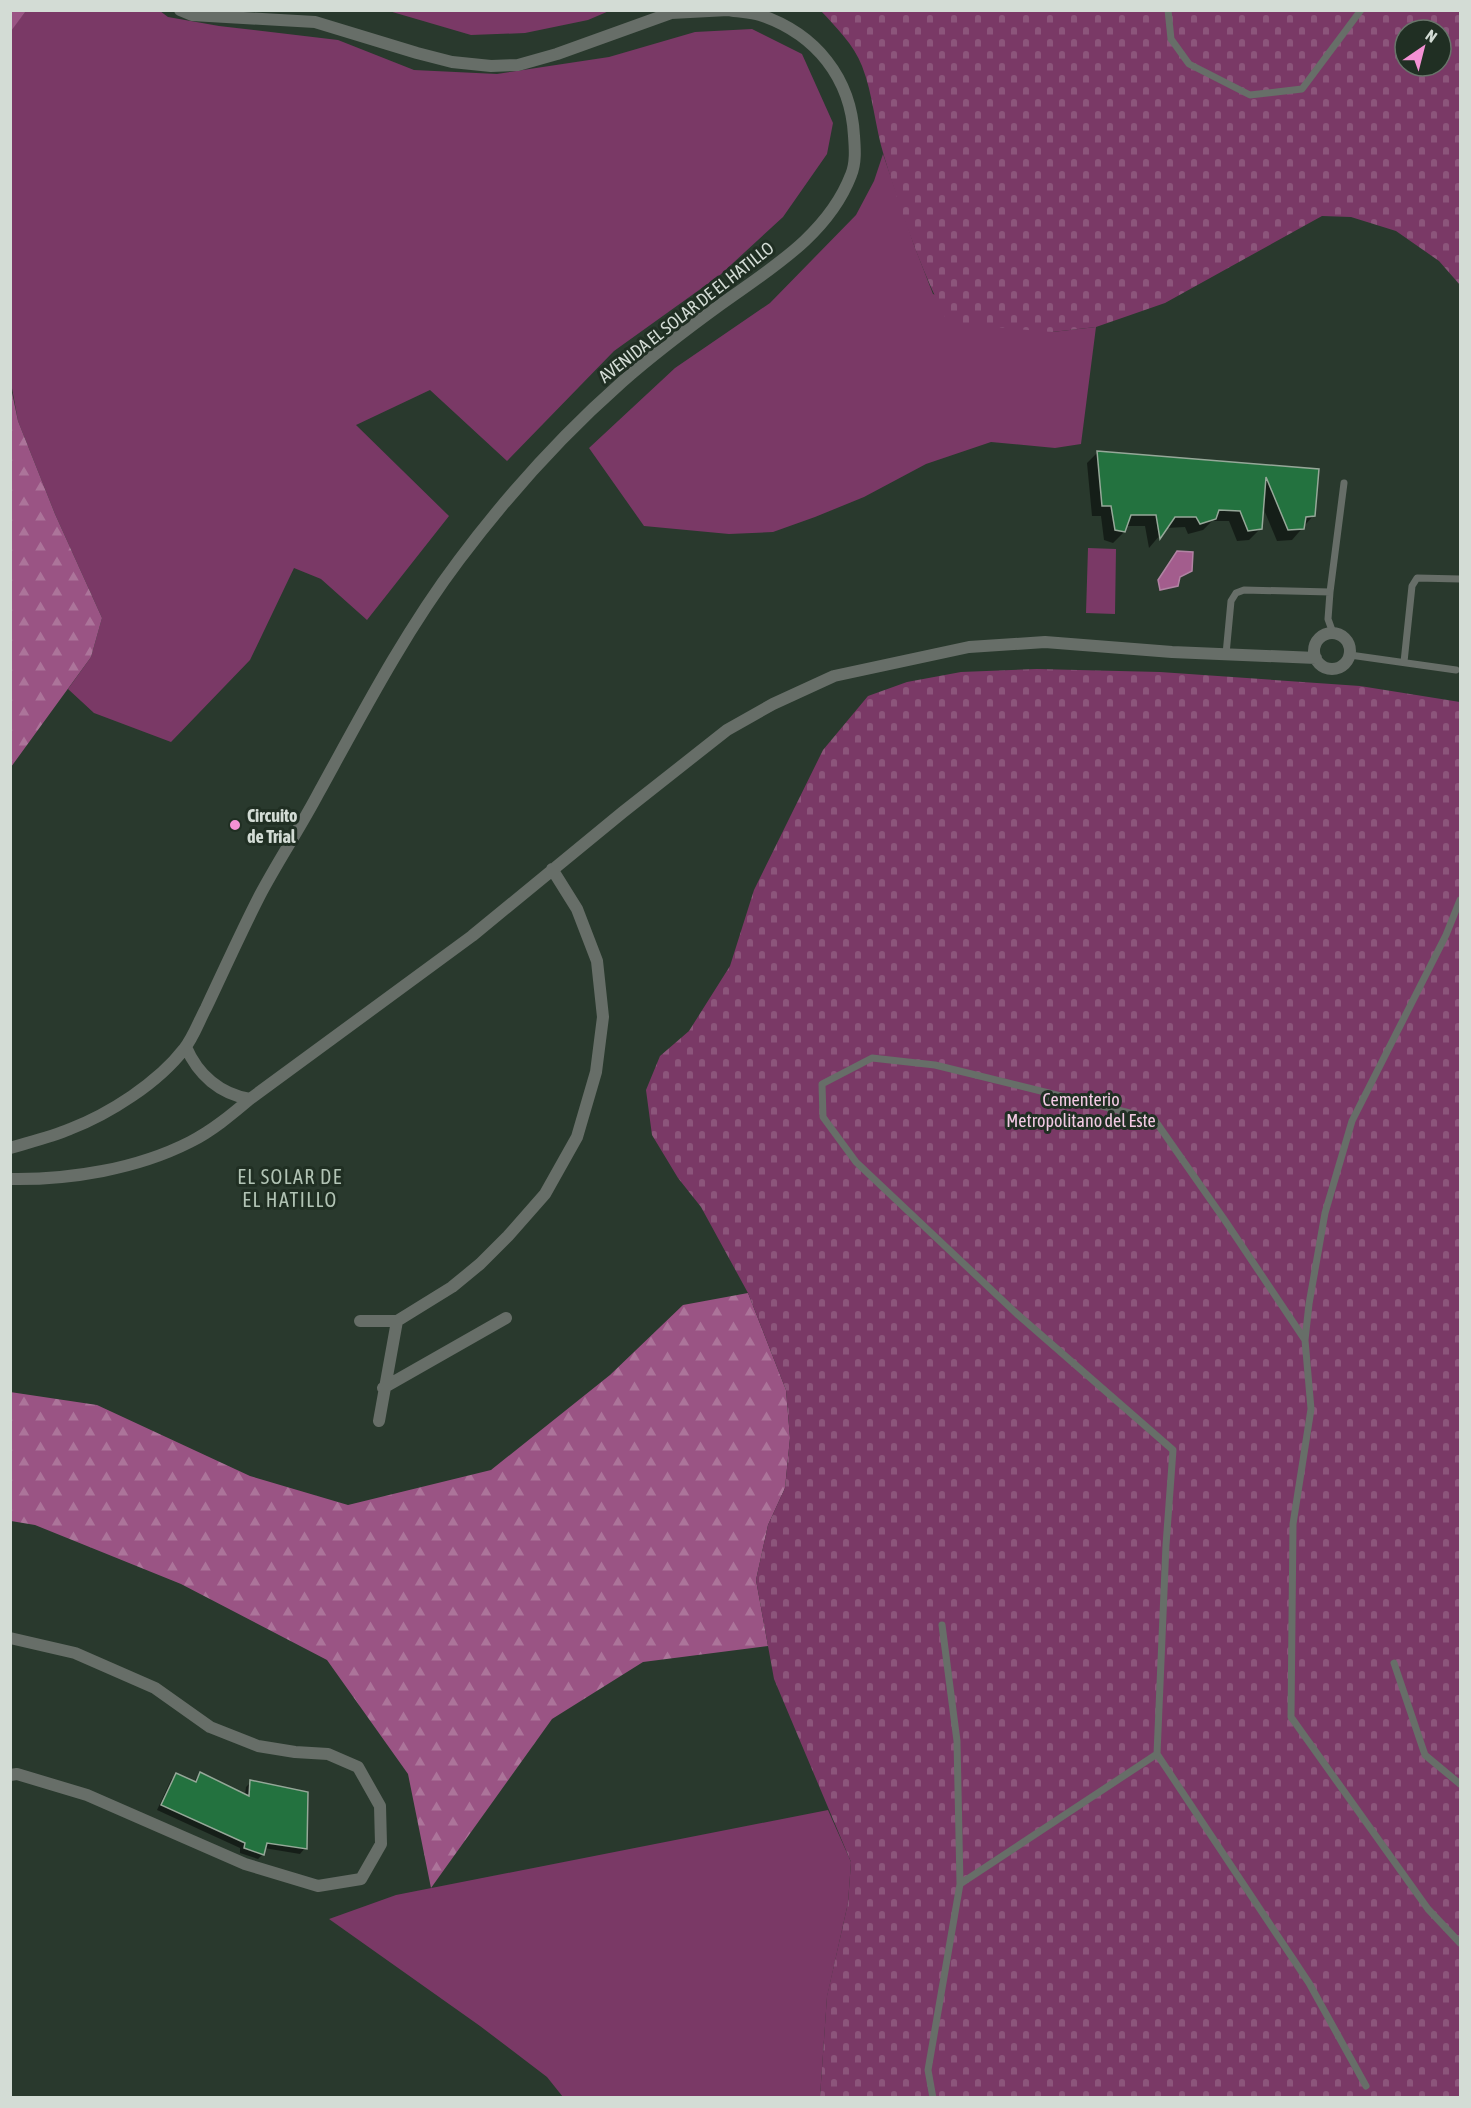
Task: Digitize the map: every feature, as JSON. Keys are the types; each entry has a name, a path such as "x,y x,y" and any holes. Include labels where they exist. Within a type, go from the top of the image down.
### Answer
{"street":[{"name":"AVENIDA EL SOLAR DE EL HATILLO","path":"10,1148 71,1129 106,1111 159,1075 186,1047 260,895 316,799 378,682 457,562 525,480 598,404 673,340 794,250 819,227 832,211 853,171 855,149 853,124 849,102 842,83 828,62 808,40 758,14 728,10 671,13 557,54 518,65 490,66 452,62 382,44 315,22 192,15 180,10"},
{"path":"1333,633 1345,638 1350,655 1345,665 1334,669 1323,667 1316,658 1315,646 1322,637 1333,633"},
{"path":"10,1179 29,1179 119,1167 160,1155 191,1142 225,1120 250,1099 471,936 727,730 773,704 834,676 969,647 1045,642 1316,658"},
{"path":"360,1321 397,1321 452,1287 480,1264 545,1194 577,1137 596,1072 603,1017 602,1006 597,961 577,909 552,869"},
{"path":"186,1047 198,1069 218,1087 233,1095 250,1099"},
{"path":"383,1389 506,1318"},
{"path":"378,1421 397,1321"},
{"path":"10,1638 75,1653 155,1689 210,1726 258,1746 328,1754 358,1767 380,1806 381,1844 362,1879 318,1886 245,1864 87,1795 17,1774 10,1774"}],"lane":[{"path":"1168,10 1171,39 1189,64 1250,95 1302,89 1362,10"},
{"path":"1333,633 1328,619 1344,483"},
{"path":"1404,662 1412,586 1417,578 1461,579"},
{"path":"1226,654 1231,601 1236,593 1244,590 1330,592"},
{"path":"1350,655 1456,670"},
{"path":"1461,900 1446,936 1352,1121 1325,1213 1305,1340 1311,1409 1293,1524 1291,1717 1428,1909 1461,1943"},
{"path":"1305,1340 1226,1221 1154,1119 934,1065 872,1058 822,1084 824,1117 856,1162 1017,1314 1173,1450 1166,1545 1157,1754 1309,1983 1366,2086"},
{"path":"933,2097 928,2070 960,1884 957,1741 942,1625"},
{"path":"1394,1663 1425,1755 1461,1784"},
{"path":"960,1884 1157,1754"}],"green space":[{"path":"609,10 588,20 525,33 471,35 389,11"},
{"path":"10,11 26,11 11,31"},
{"path":"26,11 160,11 168,17 219,26 338,40 414,70 497,74 609,57 695,32 752,29 802,54 833,123 827,154 783,217 720,275 614,351 507,461 430,390 356,425 449,516 367,620 321,579 294,568 250,660 171,742 94,713 68,689 91,657 102,618 55,514 18,421 11,383 10,31"},
{"path":"821,11 1460,11 1460,285 1439,261 1396,231 1351,217 1322,216 1165,303 1096,327 1052,332 948,323 920,262 897,199 881,145 869,88 859,58"},
{"path":"883,154 933,294 1052,332 1096,327 1081,444 1055,448 991,442 926,464 864,497 773,532 729,534 644,526 589,448 675,368 770,303 856,215 874,181"},
{"path":"10,383 18,421 55,514 102,618 91,657 11,767"},
{"path":"1088,548 1116,549 1115,614 1086,613"},
{"name":"Cementerio Metropolitano del Este","path":"1037,669 1160,672 1360,686 1460,702 1460,2097 820,2097 827,1996 848,1903 851,1862 774,1679 756,1580 768,1525 785,1488 790,1438 786,1390 748,1293 701,1207 678,1178 652,1135 646,1090 660,1056 689,1031 730,966 754,890 823,750 868,696 907,682 961,672"},
{"path":"748,1293 786,1390 790,1438 785,1488 768,1525 756,1580 768,1646 643,1662 552,1719 431,1888 408,1774 327,1660 181,1584 35,1525 11,1521 10,1392 97,1405 250,1476 348,1505 491,1470 610,1375 683,1305"},
{"path":"828,1810 851,1862 848,1903 827,1997 820,2097 563,2097 547,2077 480,2026 329,1919 396,1895"}],"shaded area":[{"path":"1177,551 1193,552 1192,571 1180,577 1178,586 1160,590 1158,580"}],"building":[{"path":"1097,451 1319,469 1315,516 1306,517 1304,529 1288,530 1266,477 1262,529 1248,531 1240,511 1219,510 1216,519 1200,524 1196,517 1175,517 1160,539 1156,515 1131,515 1125,532 1115,530 1111,506 1102,506"},
{"path":"200,1772 249,1796 250,1780 308,1792 307,1849 267,1843 264,1855 244,1848 245,1843 161,1805 176,1773 196,1782"}],"place":[{"name":"Circuito de Trial","path":"235,825"}],"district":[{"name":"EL SOLAR DE EL HATILLO","path":"290,1188"}]}
